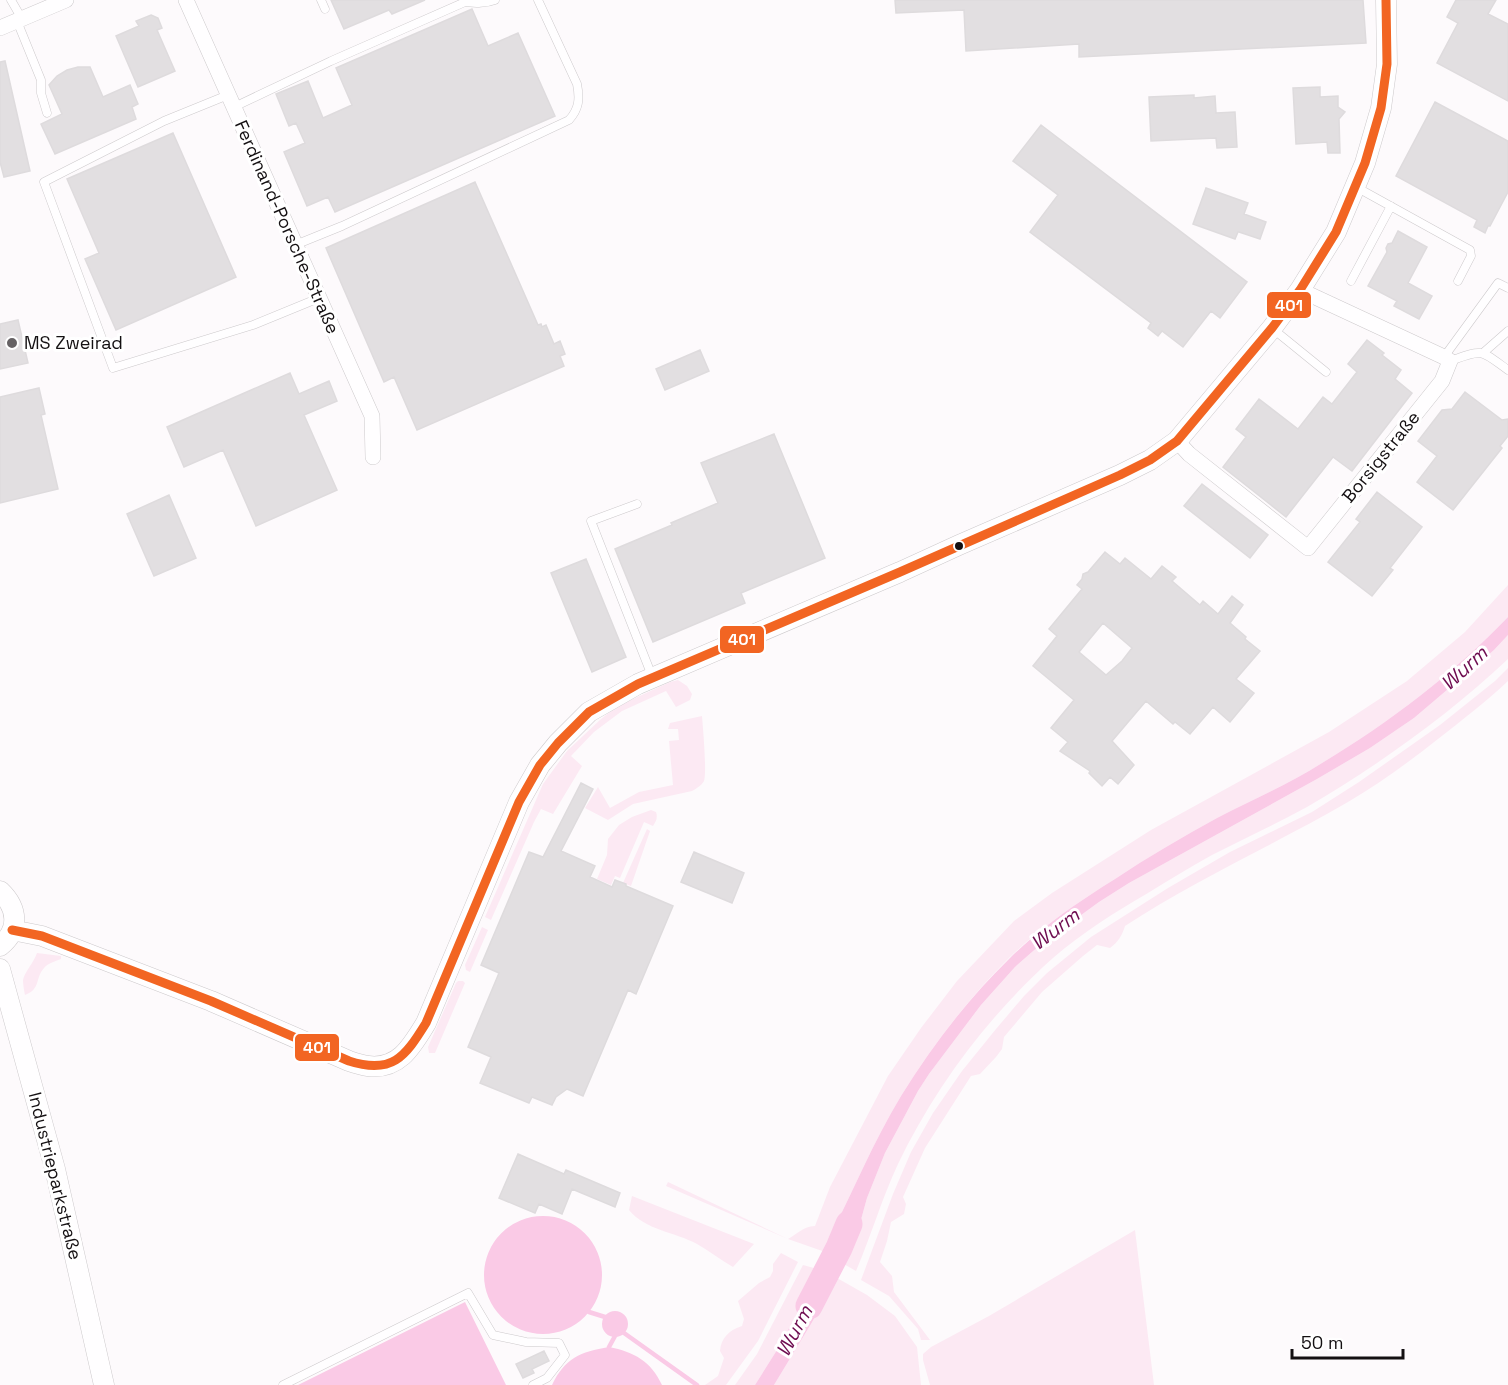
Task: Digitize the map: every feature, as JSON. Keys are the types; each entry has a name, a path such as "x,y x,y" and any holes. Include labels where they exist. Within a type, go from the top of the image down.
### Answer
{"street":[{"path":"0,28 66,0"},
{"name":"Ferdinand-Porsche-Straße","path":"186,0 372,416 373,457"},
{"path":"0,891 8,899 15,920 6,938 42,936 211,1001 349,1061 368,1066 395,1062 410,1048 426,1023 519,802 540,765 589,712 638,684 900,573 1120,475 1150,460 1177,441 1272,328 1300,290 1336,232 1365,163 1381,108 1387,64 1386,0"},
{"path":"1300,290 1447,359"},
{"name":"Borsigstraße","path":"1177,441 1308,548 1442,381 1447,359"},
{"name":"Industrieparkstraße","path":"0,969 55,1169 104,1385"}],"lane":[{"path":"11,0 40,80 41,93 48,113"},
{"path":"321,0 325,9"},
{"path":"319,298 253,325 113,368 44,182 164,121 231,101 331,61 465,2 478,4 495,0"},
{"path":"295,245 342,226 569,120 576,112 578,84 538,0"},
{"path":"1355,186 1470,250 1471,256 1458,281"},
{"path":"1351,281 1391,206"},
{"path":"1447,359 1498,283 1508,288"},
{"path":"1272,328 1326,372"},
{"path":"1483,353 1508,331"},
{"path":"1447,359 1477,352 1483,353 1490,355 1508,370"},
{"path":"637,504 591,521 653,678"},
{"path":"283,1385 468,1293 493,1335 526,1342 559,1343 565,1355 547,1378 532,1385"}],"shaded area":[{"path":"1508,585 1508,617 1465,658 1396,714 1309,771 1217,818 1140,863 1047,925 1021,947 965,1007 925,1059 901,1096 872,1149 828,1240 828,1253 788,1239 804,1229 815,1226 830,1187 888,1076 957,981 1014,921 1052,893 1151,830 1329,732 1407,681 1465,632"},
{"path":"1508,635 1508,659 1462,700 1412,739 1307,807 1212,855 1111,915 1064,949 1029,980 965,1054 929,1107 892,1177 856,1271 842,1263 859,1227 867,1198 885,1153 918,1091 981,1005 1015,967 1040,945 1129,883 1370,748 1414,718 1494,650"},
{"path":"1508,668 1508,681 1500,689 1394,772 1348,802 1152,909 1125,926 1119,939 1110,948 1097,945 1042,992 1004,1037 1002,1049 996,1057 980,1074 971,1076 925,1148 903,1197 906,1204 904,1214 891,1222 880,1262 892,1276 894,1292 930,1340 921,1340 918,1329 889,1296 861,1280 911,1152 933,1113 962,1071 1024,996 1047,973 1091,937 1230,852 1312,812 1359,782 1440,725"},
{"path":"678,680 687,686 692,694 690,700 676,707 666,691 622,711 594,732 571,756 582,766 553,814 541,809 491,920 485,917 543,784 567,751 615,708"},
{"path":"702,716 705,776 699,787 692,791 633,804 608,820 585,808 598,787 610,808 639,792 673,785 669,741 679,740 678,729 668,729 670,723"},
{"path":"651,810 656,812 656,821 653,826 644,822 620,878 615,876 611,885 597,879 607,855 608,839 619,825"},
{"path":"647,829 650,831 631,886 623,883"},
{"path":"482,927 488,930 470,972 466,970 465,965"},
{"path":"37,953 61,956 61,959 46,966 36,986 25,995 23,980"},
{"path":"458,981 465,983 435,1053 429,1053 428,1047"},
{"path":"668,1182 788,1239 666,1186"},
{"path":"632,1196 754,1244 733,1267 697,1244 643,1222 629,1210"},
{"path":"1135,1230 1154,1385 930,1385 923,1354 931,1347 989,1316"},
{"path":"781,1253 798,1262 758,1341 726,1385 705,1385 718,1376 724,1358 720,1351 724,1338 742,1326 744,1319 738,1301 770,1277 773,1264"},
{"path":"803,1265 821,1270 777,1350 755,1385 735,1385 757,1354"},
{"path":"837,1278 867,1295 895,1316 917,1347 921,1385 774,1385"}],"water":[{"path":"1508,617 1508,635 1494,650 1414,718 1370,748 1317,779 1129,883 1040,945 1015,967 981,1005 918,1091 885,1153 867,1198 859,1227 842,1263 828,1253 828,1240 872,1149 901,1096 925,1059 965,1007 1021,947 1074,906 1153,855 1217,818 1309,771 1372,731 1443,677"},
{"path":"543,1216 566,1220 585,1233 598,1252 602,1275 598,1298 585,1317 566,1330 543,1334 520,1330 501,1317 488,1298 484,1275 488,1252 501,1233 520,1220"},
{"path":"821,1270 837,1278 811,1324 774,1385 755,1385 777,1350"},
{"path":"465,1302 506,1385 298,1385"},
{"path":"615,1311 624,1315 628,1324 624,1333 615,1337 606,1333 602,1324 606,1315"},
{"path":"609,1347 641,1359 653,1370 662,1385 552,1385 562,1368 574,1358 590,1351"}],"building":[{"path":"331,0 425,0 392,14 389,10 344,29"},
{"path":"895,0 1363,0 1366,43 1079,57 1079,44 966,51 964,10 896,13"},
{"path":"1456,0 1496,0 1488,14 1508,24 1508,101 1437,63 1458,23 1447,17"},
{"path":"472,9 488,46 518,33 555,116 335,212 328,197 307,206 284,152 305,143 296,123 289,126 276,94 308,81 323,118 352,105 336,68"},
{"path":"151,15 158,18 162,28 157,30 175,71 138,87 116,36 139,26 136,21"},
{"path":"5,61 30,171 4,177 0,162 0,62"},
{"path":"78,67 90,67 103,97 130,85 138,104 132,107 136,119 55,154 41,124 62,114 49,85 57,76"},
{"path":"1320,87 1320,97 1338,96 1338,107 1345,112 1339,119 1340,153 1328,153 1327,142 1296,144 1293,88"},
{"path":"1194,95 1194,98 1215,96 1216,113 1235,112 1237,147 1217,148 1216,138 1151,141 1149,97"},
{"path":"1435,102 1508,141 1508,192 1485,233 1474,227 1477,220 1396,176"},
{"path":"1041,125 1247,282 1220,318 1211,311 1183,347 1162,331 1158,336 1148,328 1151,323 1030,232 1058,195 1013,161"},
{"path":"173,133 236,277 116,330 85,259 99,253 67,179"},
{"path":"475,182 538,325 541,324 542,327 546,325 554,344 560,341 565,354 560,356 564,366 417,430 394,377 384,382 326,248"},
{"path":"1206,188 1248,203 1244,214 1266,222 1260,239 1238,232 1235,239 1193,224"},
{"path":"1398,231 1427,247 1408,283 1432,296 1419,319 1394,306 1397,301 1368,286 1387,252 1388,244 1392,243"},
{"name":"MS Zweirad","path":"18,320 28,363 0,369 0,324"},
{"path":"1367,340 1401,370 1395,379 1412,393 1352,471 1333,457 1286,517 1223,467 1246,437 1236,429 1259,399 1298,429 1323,397 1332,404 1357,372 1348,364"},
{"path":"700,350 709,371 665,390 656,369"},
{"path":"290,373 299,394 329,381 337,401 304,415 337,490 256,526 223,450 184,467 167,427"},
{"path":"39,388 45,414 41,415 58,489 0,503 0,397"},
{"path":"1465,392 1502,420 1508,419 1508,436 1500,446 1502,448 1453,510 1417,482 1437,456 1418,441 1442,410 1452,409"},
{"path":"774,434 825,558 741,593 745,603 653,642 615,549 718,503 701,463"},
{"path":"1202,484 1268,535 1250,558 1184,506"},
{"path":"1377,492 1422,527 1390,568 1393,570 1372,596 1328,562 1360,522 1356,519"},
{"path":"169,495 196,558 154,576 127,514"},
{"path":"1105,552 1120,564 1125,558 1151,579 1162,566 1176,577 1172,581 1200,605 1203,601 1218,614 1232,596 1243,605 1230,623 1260,651 1236,679 1254,693 1230,722 1213,707 1190,734 1175,722 1173,724 1146,701 1112,741 1134,765 1118,784 1110,777 1102,786 1089,773 1090,771 1060,751 1068,742 1051,728 1074,700 1033,666 1057,636 1049,629 1082,589 1077,585 1083,574 1088,572","holes":["1103,623 1132,648 1122,661 1106,675 1079,652"]},
{"path":"586,559 626,657 592,672 551,573"},
{"path":"581,783 593,789 561,851 595,866 590,877 612,887 615,880 673,906 636,994 628,990 583,1096 567,1089 556,1097 552,1105 532,1097 529,1103 480,1083 491,1057 468,1047 499,973 481,965 529,852 543,857"},
{"path":"694,852 744,873 732,903 681,882"},
{"path":"518,1154 564,1174 566,1170 620,1193 615,1207 572,1189 562,1214 539,1204 535,1213 499,1198"},
{"path":"544,1351 549,1361 532,1369 534,1373 523,1378 516,1364"}],"waterway":[{"name":"Wurm","path":"809,1306 849,1224"},
{"path":"589,1312 605,1317"},
{"path":"624,1333 697,1385"},
{"path":"609,1347 615,1336"}],"transit line":[{"name":"401","path":"12,930 42,936 211,1001 349,1061 376,1066 396,1060 404,1054 426,1023 519,802 540,765 589,712 638,684 1120,475 1150,460 1177,441 1272,328 1300,290 1336,232 1365,163 1381,108 1387,64 1386,0"}],"place":[{"name":"MS Zweirad","path":"12,343"}]}
